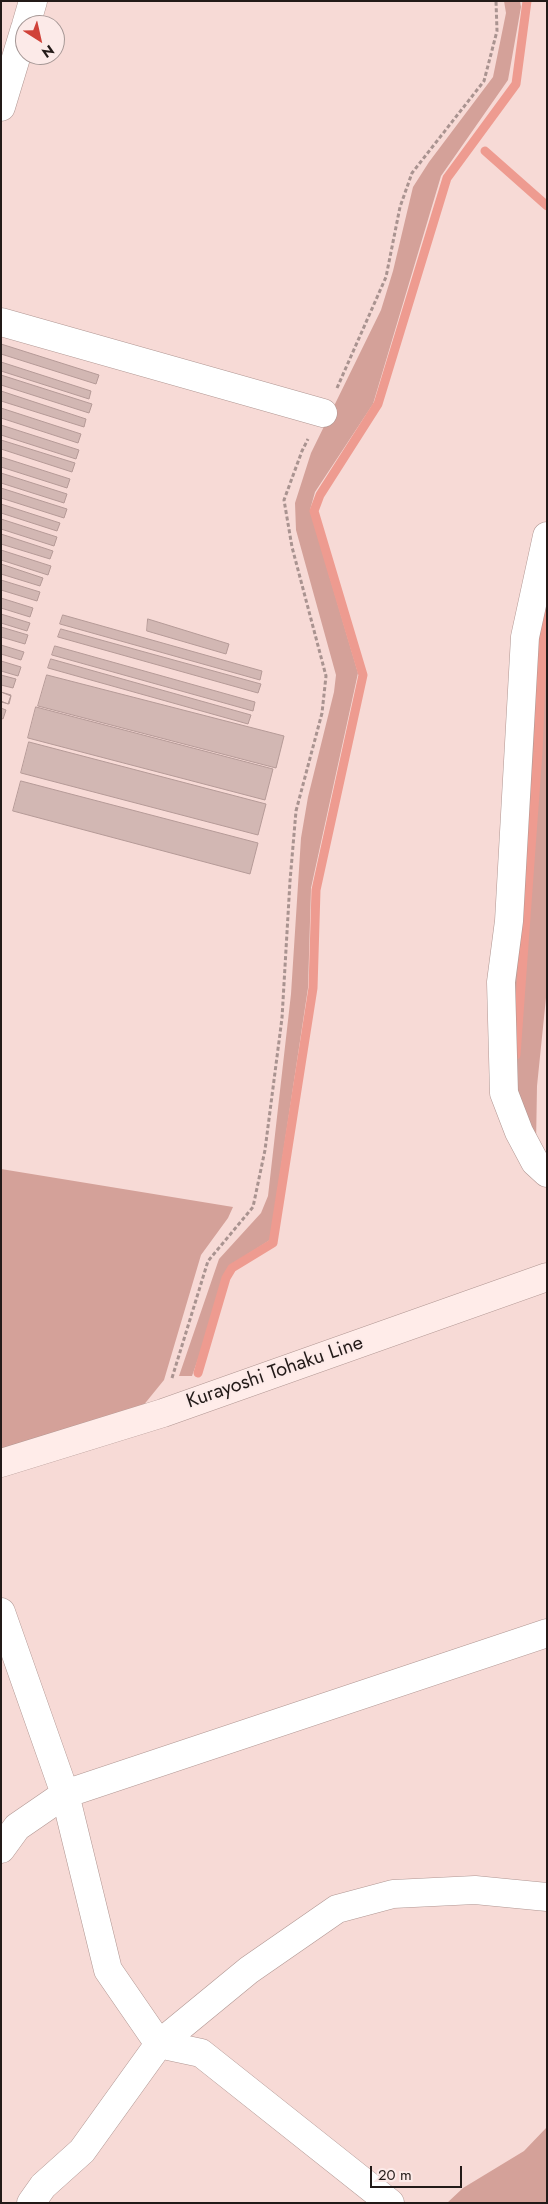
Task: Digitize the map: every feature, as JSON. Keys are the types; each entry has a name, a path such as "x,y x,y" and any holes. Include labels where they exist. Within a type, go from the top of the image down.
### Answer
{"main road":[{"name":"Kurayoshi Tohaku Line","path":"1,1463 163,1413 545,1284"}],"street":[{"path":"29,15 33,1"},
{"path":"1,107 15,60"},
{"path":"1,322 323,413"},
{"path":"547,536 525,638 509,921 501,982 504,1093 535,1162 547,1173"},
{"path":"1,1612 65,1794 108,1970 159,2044 201,2054 390,2203"},
{"path":"1,1849 16,1827 65,1794 547,1633"},
{"path":"31,2203 42,2186 82,2151 159,2044 249,1970 337,1909 393,1894 448,1891 475,1890 547,1898"}],"path":[{"path":"163,1413 208,1261 252,1207 265,1150 282,1018 296,811 322,713 326,676 292,547 284,500 302,451 342,377 386,277 400,207 412,173 484,81 497,31 496,1"}],"shaded area":[{"path":"504,1 520,1 521,7 508,80 441,176 373,404 315,492 310,510 358,673 311,888 308,988 270,1240 232,1264 192,1376 179,1376 219,1259 261,1213 268,1196 291,994 301,838 308,797 334,692 336,675 296,530 295,503 311,453 381,310 393,271 413,187 429,162 493,77 506,13"},
{"path":"547,561 547,988 537,1086 536,1145 520,1118 507,1009 533,629"},
{"path":"1,1169 233,1207 228,1218 201,1255 164,1380 138,1412 1,1454"},
{"path":"547,2127 547,2203 447,2203 463,2188 524,2151"}],"building":[{"path":"1,344 99,375 96,384 1,354"},
{"path":"1,362 91,391 89,399 1,371"},
{"path":"1,375 92,404 89,413 1,385"},
{"path":"1,391 86,419 84,427 1,401"},
{"path":"1,408 81,434 78,443 1,418"},
{"path":"1,425 79,450 76,459 1,435"},
{"path":"1,440 75,463 72,472 1,449"},
{"path":"1,457 70,479 67,488 1,467"},
{"path":"1,473 67,494 64,503 1,483"},
{"path":"1,488 67,509 64,518 1,498"},
{"path":"1,504 60,523 57,531 1,513"},
{"path":"1,519 57,537 54,546 1,529"},
{"path":"1,534 53,551 50,559 1,544"},
{"path":"1,550 51,566 48,575 1,560"},
{"path":"1,564 43,578 40,586 1,574"},
{"path":"1,580 40,592 37,601 1,590"},
{"path":"1,598 33,608 30,617 1,608"},
{"path":"1,614 30,623 27,631 1,623"},
{"path":"63,615 262,671 260,680 60,624"},
{"path":"148,619 229,644 226,654 147,631"},
{"path":"1,627 28,635 25,644 1,637"},
{"path":"61,629 261,684 258,693 58,637"},
{"path":"1,645 24,652 21,660 1,654"},
{"path":"55,646 255,702 253,711 52,655"},
{"path":"51,659 251,715 248,724 48,668"},
{"path":"1,661 21,667 18,676 1,671"},
{"path":"1,675 16,679 13,688 1,685"},
{"path":"47,675 284,736 276,768 38,706"},
{"path":"1,692 11,695 8,704 1,701"},
{"path":"1,692 11,696 9,704 1,702"},
{"path":"36,707 273,769 265,800 28,738"},
{"path":"1,708 6,710 3,719 1,718"},
{"path":"29,742 266,804 258,835 21,773"},
{"path":"21,781 258,843 250,874 13,811"}],"waterway":[{"path":"198,1373 226,1278 232,1268 273,1243 313,988 316,890 363,675 314,511 320,495 378,404 447,178 516,84 527,1"},
{"path":"485,151 547,206"},
{"path":"516,1055 538,752 543,634 547,614"}]}
